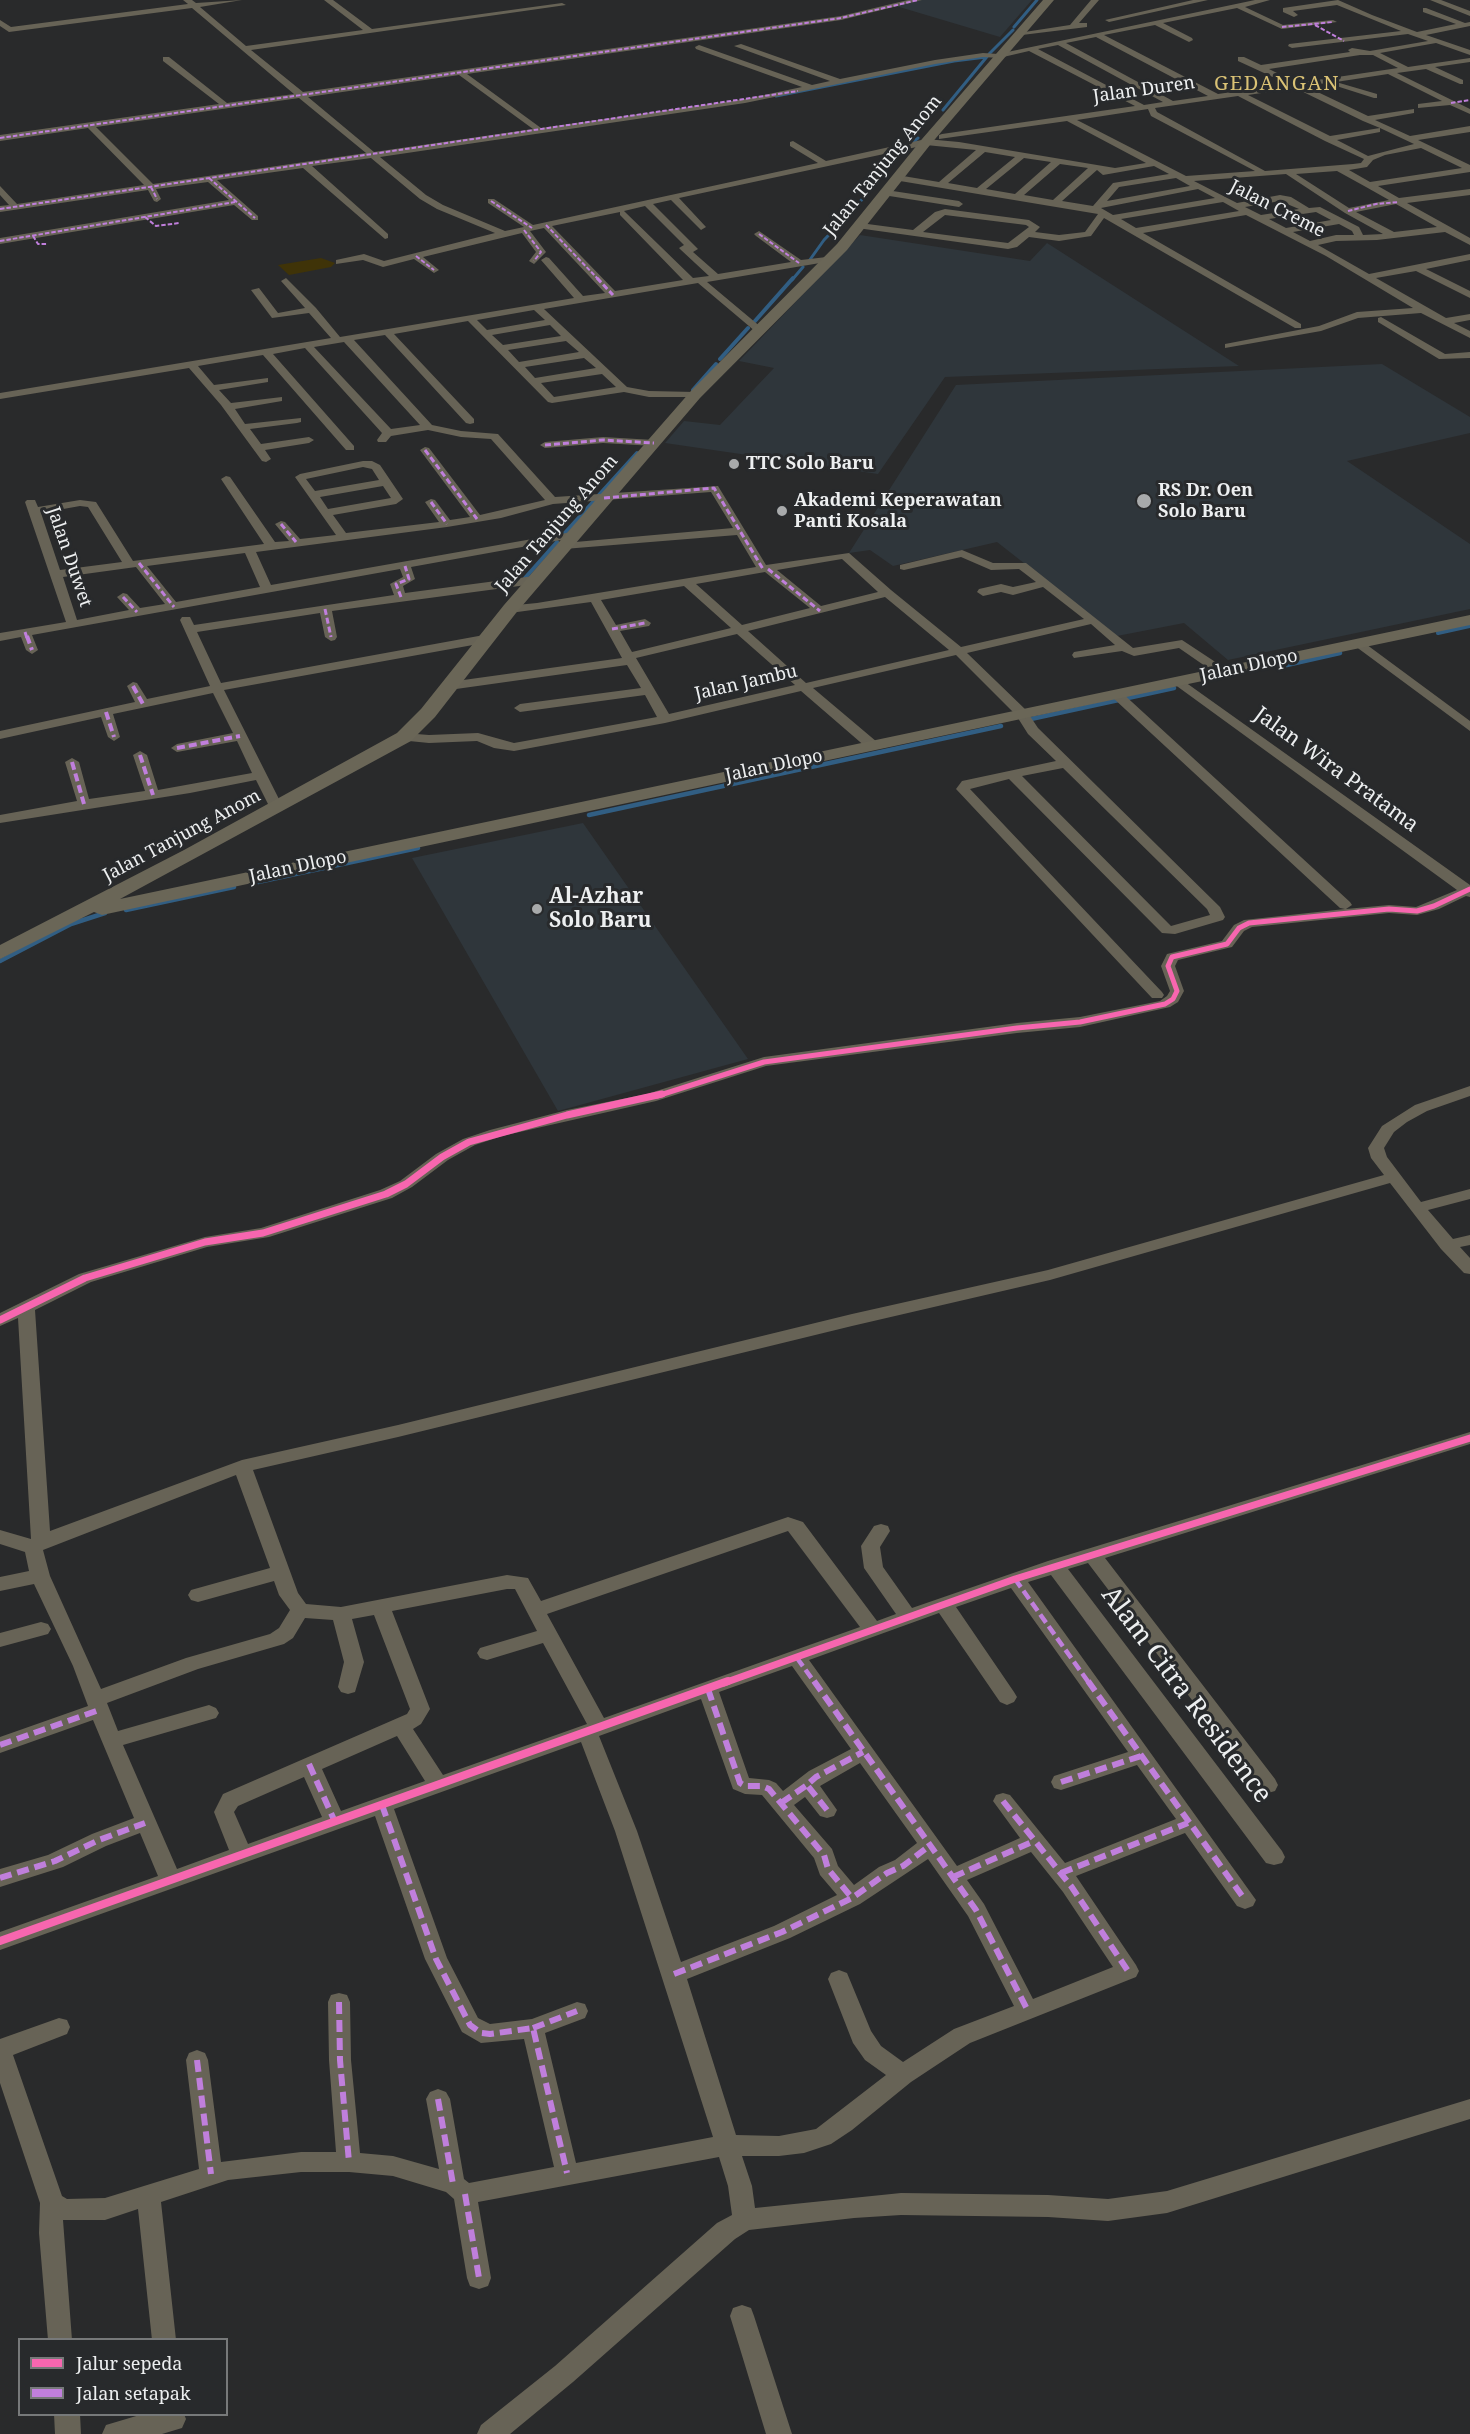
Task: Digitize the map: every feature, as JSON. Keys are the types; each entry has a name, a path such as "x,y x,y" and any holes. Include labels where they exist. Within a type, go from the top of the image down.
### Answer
{"main road":[{"name":"Jalan Tanjung Anom","path":"0,953 190,854 404,736 428,713 484,639 534,579 695,395 832,258 886,193 922,142 999,53 1022,33 1049,0"},
{"name":"Jalan Dlopo","path":"78,914 1021,712 1121,698 1178,681 1470,620"},
{"path":"190,854 195,869 220,884"}],"street":[{"path":"0,22 9,30 190,3 238,0"},
{"path":"328,0 370,31"},
{"path":"0,138 841,18 918,0"},
{"path":"1071,28 1095,0"},
{"path":"1175,0 1199,1"},
{"path":"0,209 745,101 935,62 1030,48 1266,0"},
{"path":"1437,1 1449,0"},
{"path":"1104,21 1199,1"},
{"path":"1294,15 1286,10 1336,1 1370,17 1470,53"},
{"path":"1437,1 1470,14"},
{"path":"190,3 430,202 504,234"},
{"path":"245,48 562,5"},
{"path":"1238,6 1282,27 1333,22"},
{"path":"1126,16 1132,7 1155,10"},
{"path":"1426,10 1467,24"},
{"path":"1370,17 1388,14"},
{"path":"1155,22 1189,40"},
{"path":"1022,33 1071,28 1093,23"},
{"path":"1315,24 1360,53"},
{"path":"1292,46 1413,33 1467,24"},
{"path":"1096,34 1215,96"},
{"path":"689,49 719,42 707,37"},
{"path":"1058,42 1171,103"},
{"path":"1251,64 1372,52 1437,42"},
{"path":"738,46 841,82"},
{"path":"699,47 814,88"},
{"path":"1030,48 1146,106 1154,114 1262,171"},
{"path":"1372,52 1406,69"},
{"path":"166,59 226,106"},
{"path":"1239,69 1265,60"},
{"name":"Jalan Duren","path":"339,262 363,257 383,264 504,234 922,142 1146,106 1470,60"},
{"path":"1251,64 1469,167"},
{"path":"1426,66 1457,81 1470,78"},
{"path":"1084,76 1115,72"},
{"path":"1389,72 1470,112"},
{"path":"461,73 538,129"},
{"path":"1325,81 1374,96"},
{"path":"1264,82 1275,88"},
{"path":"1238,93 1365,157"},
{"path":"1421,106 1470,100"},
{"path":"1366,118 1412,111"},
{"name":"Jalan Creme","path":"1066,118 1308,244 1470,335"},
{"path":"90,125 151,187 157,199"},
{"path":"1410,139 1470,129"},
{"path":"1328,139 1377,130"},
{"path":"922,142 952,149 1022,155 1114,170"},
{"path":"793,144 825,164"},
{"path":"1088,234 1099,209 1116,185 1178,177 1288,172 1364,165 1370,158 1378,155 1423,145"},
{"path":"940,185 981,151"},
{"path":"978,191 1022,155"},
{"path":"1017,197 1058,161"},
{"path":"304,164 385,236"},
{"path":"1088,174 1153,164"},
{"path":"1055,203 1095,167"},
{"path":"1369,186 1469,167"},
{"path":"1339,168 1470,242"},
{"path":"1288,172 1348,212 1393,235"},
{"path":"209,178 255,218"},
{"path":"897,178 1099,209 1197,188"},
{"path":"0,189 15,207"},
{"path":"1348,212 1376,204 1470,192"},
{"path":"886,193 995,209"},
{"path":"673,197 701,227"},
{"path":"1234,206 1280,198 1307,210"},
{"path":"1113,219 1221,200"},
{"path":"491,201 528,229 541,252 534,261"},
{"path":"0,241 235,202"},
{"path":"647,203 717,278"},
{"path":"1099,209 1298,326"},
{"path":"1258,218 1320,210 1356,229 1360,237"},
{"path":"860,226 1011,246 1029,234 1035,225 950,212 938,214 916,233"},
{"path":"1109,231 1246,212"},
{"path":"623,213 696,281 729,291 759,330"},
{"path":"145,217 156,226 179,223"},
{"path":"964,240 990,218"},
{"path":"1283,231 1340,221"},
{"path":"546,225 613,295"},
{"path":"1308,244 1336,238 1447,229"},
{"path":"1029,234 1059,238 1098,232"},
{"path":"759,234 799,264"},
{"path":"33,236 38,244 47,244"},
{"path":"416,256 434,270"},
{"path":"1367,277 1470,257"},
{"path":"0,396 832,258"},
{"path":"546,260 582,300"},
{"path":"1417,268 1470,295"},
{"path":"729,291 746,273"},
{"path":"286,281 428,427"},
{"path":"256,290 275,316 313,310"},
{"path":"536,307 624,389"},
{"path":"1229,346 1321,328 1357,315 1423,310"},
{"path":"1446,321 1470,317"},
{"path":"470,318 554,400 624,389 649,394 695,395"},
{"path":"1381,320 1443,357 1470,355"},
{"path":"485,333 553,322"},
{"path":"387,332 470,421"},
{"path":"502,348 570,337"},
{"path":"308,345 385,437 428,427 461,435 490,435 497,438 552,501"},
{"path":"266,352 350,448"},
{"path":"518,365 588,354"},
{"path":"192,365 228,407 266,459"},
{"path":"534,381 605,370"},
{"path":"212,388 264,380"},
{"path":"228,407 278,399"},
{"path":"243,427 297,420"},
{"path":"258,448 309,440"},
{"path":"545,445 603,440 654,443"},
{"path":"425,450 477,519"},
{"path":"326,513 394,502 397,499 376,467 368,464 300,478 343,537"},
{"path":"226,478 271,545"},
{"path":"312,495 386,482"},
{"path":"55,574 447,524 552,501 714,488 765,569 820,611"},
{"path":"431,502 447,524"},
{"name":"Jalan Duwet","path":"73,624 33,506 92,504 134,563"},
{"path":"281,524 296,542"},
{"path":"0,637 405,566 568,541 742,531"},
{"path":"249,548 267,590"},
{"path":"904,567 965,553 991,567 1022,565 1123,646 1134,652 1182,644 1222,672"},
{"path":"510,609 537,607 844,555 957,650 1021,712 1033,732 1213,907 1218,918 1175,930 1167,930 1013,775"},
{"path":"134,563 176,607 191,629 217,688 276,807"},
{"path":"401,597 396,584 409,579 405,566"},
{"path":"191,629 534,579"},
{"path":"687,582 872,745"},
{"path":"983,592 1001,588 1013,591 1047,583"},
{"path":"450,686 628,659 887,593"},
{"path":"123,597 137,612"},
{"path":"594,597 665,719"},
{"path":"325,609 331,637"},
{"name":"Jalan Jambu","path":"404,736 429,739 478,736 499,745 514,747 665,719 1093,620"},
{"path":"612,629 645,623"},
{"path":"25,632 32,650"},
{"path":"0,735 217,688 484,639"},
{"path":"1359,643 1470,727"},
{"path":"1078,655 1123,646"},
{"name":"Jalan Wira Pratama","path":"1178,681 1469,891"},
{"path":"133,686 143,704"},
{"path":"520,708 647,691"},
{"path":"1121,698 1346,905"},
{"path":"106,712 114,736"},
{"path":"997,718 1033,732"},
{"path":"177,748 240,736"},
{"path":"140,755 153,795"},
{"path":"72,762 84,804"},
{"path":"1066,763 967,784 963,789 1157,995"},
{"path":"1,817 153,795 260,775"},
{"path":"0,1320 26,1309 60,1288 95,1275 205,1242 263,1233 387,1194 406,1184 451,1152 469,1142 496,1133 567,1115 650,1098 764,1062 1017,1028 1080,1022 1165,1004 1173,999 1177,991 1168,966 1170,959 1227,944 1239,928 1249,923 1389,909 1417,911 1469,891"},
{"path":"1470,1091 1421,1108 1388,1129 1376,1148 1379,1158 1417,1208 1470,1269"},
{"path":"0,1537 37,1545 242,1467 1050,1275 1394,1177"},
{"path":"1417,1208 1470,1194"},
{"path":"1447,1245 1470,1240"},
{"path":"26,1309 40,1576 171,1880"},
{"path":"0,1941 1015,1579 1470,1438"},
{"path":"242,1467 289,1595 300,1610 341,1614 516,1582 523,1586 549,1634 593,1730 674,1974 740,2186 745,2220"},
{"path":"537,1610 788,1524 796,1527 873,1630"},
{"path":"881,1531 870,1546 874,1568 908,1617"},
{"path":"1092,1555 1268,1785"},
{"name":"Alam Citra Residence","path":"1056,1566 1274,1857"},
{"path":"198,1595 281,1572"},
{"path":"0,1584 40,1576"},
{"path":"1015,1579 1245,1900"},
{"path":"944,1605 1007,1697"},
{"path":"242,1854 224,1812 230,1800 401,1726 414,1719 420,1709 380,1606"},
{"path":"0,1745 193,1663 277,1640 286,1633 300,1610"},
{"path":"341,1614 354,1662 348,1687"},
{"path":"0,1640 41,1629"},
{"path":"487,1653 549,1634"},
{"path":"797,1658 976,1910 1027,2009"},
{"path":"708,1689 740,1783 745,1786 764,1786 781,1803 824,1855 828,1869 852,1898"},
{"path":"111,1741 209,1713"},
{"path":"401,1726 439,1785"},
{"path":"781,1803 816,1777 864,1752"},
{"path":"1061,1782 1141,1756"},
{"path":"309,1764 335,1821"},
{"path":"807,1785 826,1810"},
{"path":"52,2203 64,2210 105,2209 211,2174 301,2162 349,2162 393,2166 459,2189 727,2145 778,2146 804,2143 823,2137 844,2123 903,2074 962,2036 1128,1971 1061,1873 1003,1801"},
{"path":"382,1805 436,1959 470,2025 481,2032 490,2034 533,2028 577,2011"},
{"path":"0,1878 55,1861 99,1840 145,1823"},
{"path":"1061,1873 1188,1823"},
{"path":"953,1878 1034,1841"},
{"path":"674,1974 782,1932 852,1898 887,1873 903,1866 929,1846"},
{"path":"839,1979 861,2036 873,2053 903,2074"},
{"path":"339,2002 340,2060 349,2162"},
{"path":"59,2027 0,2050 52,2203 51,2233 60,2338"},
{"path":"533,2028 567,2173"},
{"path":"196,2060 211,2174"},
{"path":"438,2099 479,2278"},
{"path":"490,2434 564,2374 726,2231 745,2220 854,2207 901,2204 1048,2206 1108,2210 1167,2202 1470,2109"},
{"path":"148,2196 164,2338"},
{"path":"742,2316 779,2434"},
{"path":"67,2416 69,2434"},
{"path":"115,2434 173,2423"}],"shaded area":[{"path":"920,0 1032,0 1000,37 896,6"},
{"path":"860,235 1030,261 1047,243 1239,366 945,377 878,474 665,443 684,421 720,425 774,368 739,361"},
{"path":"321,258 335,263 331,267 289,275 278,265"},
{"name":"RS Dr. Oen Solo Baru","path":"1382,364 1470,417 1470,433 1347,461 1470,544 1470,609 1228,660 1184,623 1117,636 997,542 893,566 870,550 849,553 956,385"},
{"path":"583,823 748,1059 558,1111 412,858"}],"waterway":[{"path":"1014,27 1037,0"},
{"path":"943,110 990,53 1013,30"},
{"path":"776,96 954,61 986,57"},
{"path":"854,209 903,150 918,138"},
{"path":"809,261 824,240 847,216"},
{"path":"792,280 803,267"},
{"path":"755,321 793,278"},
{"path":"720,359 748,328"},
{"path":"693,390 716,364"},
{"path":"599,495 637,453"},
{"path":"563,535 594,501"},
{"path":"525,578 557,542"},
{"path":"1438,633 1470,626"},
{"path":"1278,667 1340,653"},
{"path":"1031,719 1174,688"},
{"path":"589,815 1001,726"},
{"path":"258,882 418,848"},
{"path":"126,910 234,887"},
{"path":"0,961 71,924 105,913"}],"marked path":[{"path":"0,138 841,18 918,0"},
{"path":"1282,27 1333,22"},
{"path":"1315,25 1344,41"},
{"path":"0,209 798,91"},
{"path":"1451,103 1470,100"},
{"path":"209,178 255,218"},
{"path":"151,187 157,199"},
{"path":"491,201 532,228"},
{"path":"0,241 235,202"},
{"path":"1348,211 1376,204 1399,202"},
{"path":"145,217 156,226 179,223"},
{"path":"546,225 613,295"},
{"path":"524,230 541,252 534,261"},
{"path":"759,234 799,263"},
{"path":"33,236 38,244 47,244"},
{"path":"416,256 434,270"},
{"path":"545,445 603,440 654,443"},
{"path":"425,450 477,519"},
{"path":"604,498 714,488 763,569"},
{"path":"431,502 447,524"},
{"path":"281,524 296,542"},
{"path":"139,563 174,607"},
{"path":"401,597 396,584 409,579 405,566"},
{"path":"768,569 820,611"},
{"path":"123,597 137,612"},
{"path":"325,609 331,637"},
{"path":"612,629 645,623"},
{"path":"25,632 32,650"},
{"path":"133,686 143,704"},
{"path":"106,712 114,737"},
{"path":"177,748 240,736"},
{"path":"140,755 153,795"},
{"path":"72,762 84,804"},
{"path":"1015,1579 1245,1900"},
{"path":"797,1658 976,1910 1027,2009"},
{"path":"708,1689 740,1783 745,1786 762,1786 769,1789 824,1855 828,1869 852,1898"},
{"path":"0,1745 99,1710"},
{"path":"827,1810 807,1785 816,1777 863,1752"},
{"path":"1061,1782 1141,1756"},
{"path":"309,1764 335,1822"},
{"path":"781,1803 807,1785"},
{"path":"1003,1801 1071,1886 1128,1971"},
{"path":"382,1805 436,1959 470,2025 481,2033 490,2034 533,2028 567,2173"},
{"path":"0,1878 55,1861 99,1840 145,1823"},
{"path":"1061,1873 1188,1823"},
{"path":"953,1877 1034,1841"},
{"path":"674,1974 782,1932 852,1898 887,1873 903,1866 929,1846"},
{"path":"339,2002 340,2060 349,2162"},
{"path":"533,2028 577,2011"},
{"path":"197,2060 211,2174"},
{"path":"438,2099 453,2184"},
{"path":"465,2194 479,2278"}],"cycle path":[{"path":"0,1320 85,1278 205,1242 263,1233 386,1194 406,1184 442,1157 469,1142 496,1133 567,1115 650,1098 764,1062 1017,1028 1080,1022 1165,1004 1173,999 1177,991 1168,966 1172,957 1227,944 1239,928 1249,923 1389,909 1417,911 1434,906 1470,889"},
{"path":"0,1941 1015,1579 1470,1438"}],"place":[{"name":"TTC Solo Baru","path":"734,464"},
{"name":"RS Dr. Oen Solo Baru","path":"1144,501"},
{"name":"Akademi Keperawatan Panti Kosala","path":"782,511"},
{"name":"Al-Azhar Solo Baru","path":"537,909"}],"district":[{"name":"GEDANGAN","path":"1277,84"}]}
